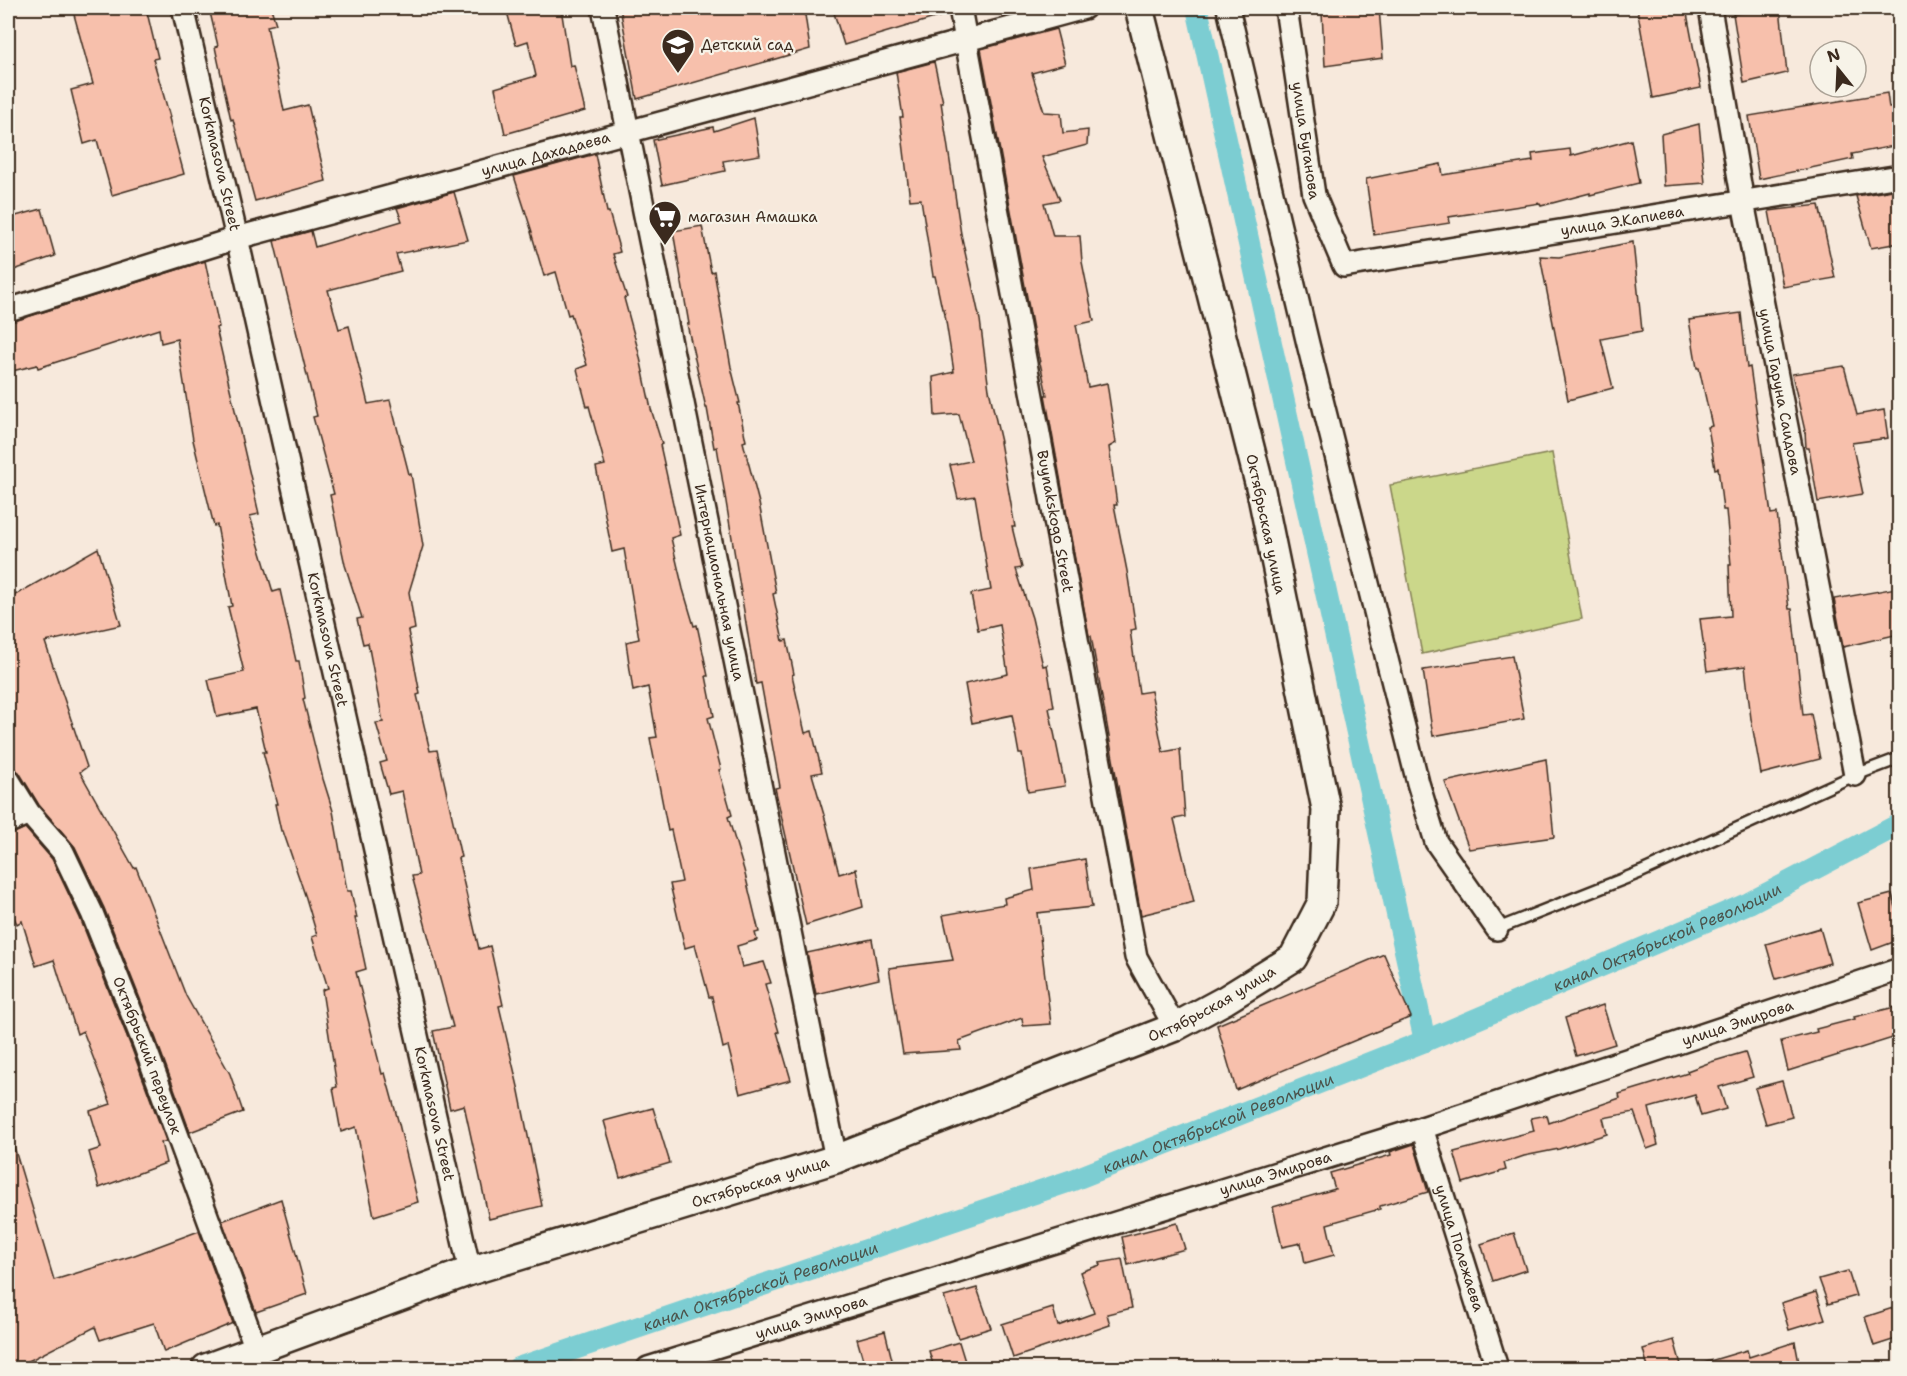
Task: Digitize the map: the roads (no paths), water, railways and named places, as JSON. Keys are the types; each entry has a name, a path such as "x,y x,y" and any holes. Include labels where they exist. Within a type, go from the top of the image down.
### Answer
{"street":[{"name":"Korkmasova Street","path":"183,8 470,1271"},
{"name":"Интернациональная улица","path":"603,8 836,1159"},
{"name":"Buynakskogo Street","path":"960,8 1136,957 1175,1027"},
{"name":"улица Дахадаева","path":"8,310 237,238 1084,8"},
{"name":"Октябрьская улица","path":"206,1368 470,1271 836,1159 1175,1027 1225,1000 1293,958 1322,902 1326,809 1261,491 1139,8"},
{"path":"1228,8 1305,333 1421,793 1436,842 1497,929"},
{"name":"улица Буганова","path":"1286,8 1314,195 1344,266"},
{"name":"улица Гаруна Саидова","path":"1710,8 1743,202 1856,775"},
{"name":"улица Э.Капиева","path":"1344,266 1899,176"},
{"name":"Октябрьский переулок","path":"8,779 29,813 63,852 92,913 144,1044 256,1349"},
{"path":"8,822 29,813"},
{"name":"улица Эмирова","path":"648,1368 1422,1128 1899,969"},
{"name":"улица Полежаева","path":"1422,1128 1497,1368"}],"lane":[{"path":"1497,929 1641,872 1856,775 1899,758"}],"waterway":[{"path":"1197,8 1425,1041"},
{"name":"канал Октябрьской Революции","path":"518,1368 1073,1180 1425,1041 1749,903 1900,824"}],"place":[{"name":"Детский сад","path":"678,74"},
{"name":"магазин Амашка","path":"665,246"}]}
